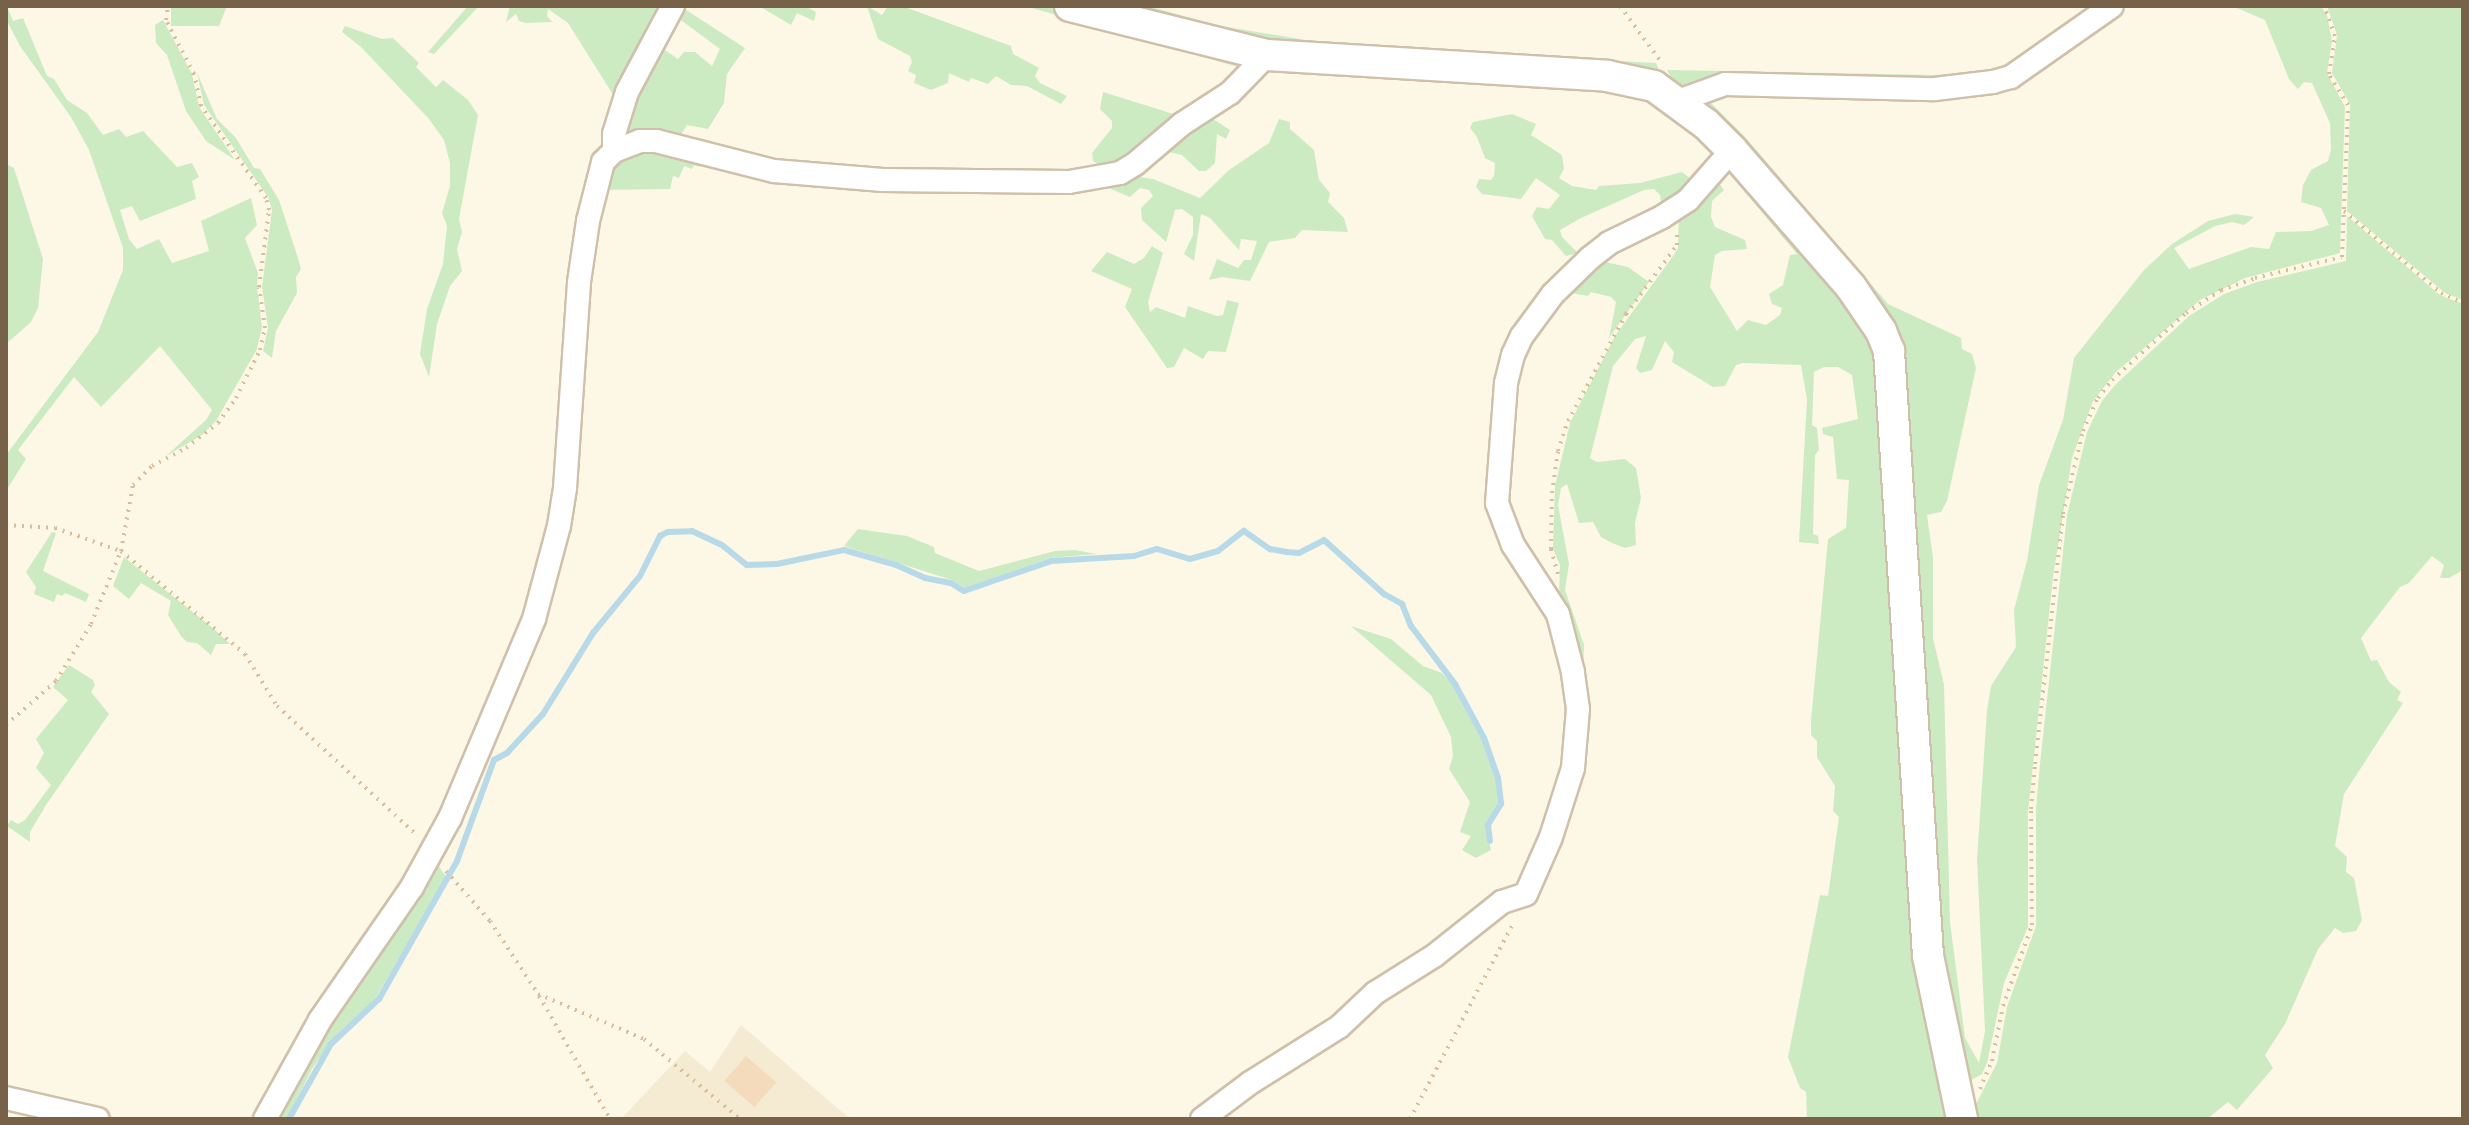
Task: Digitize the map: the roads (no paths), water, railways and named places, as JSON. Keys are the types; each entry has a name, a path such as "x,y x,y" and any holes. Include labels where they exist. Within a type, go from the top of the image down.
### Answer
{"main road":[{"path":"1070,6 1267,55 1607,76 1654,86 1678,101 1732,150 1851,287 1868,310 1889,351 1927,942 1962,1115"}],"street":[{"path":"614,151 614,134 627,92 673,6"},
{"path":"1678,101 1725,84 1935,89 1993,82 2011,77 2112,6"},
{"path":"265,1119 320,1020 370,950 450,818 534,619 559,526 581,267 595,185 603,162 614,151 640,141 656,141 774,171 897,181 1069,182 1120,173 1135,164 1182,124 1230,93 1267,55"},
{"path":"1202,1119 1250,1083 1339,1027 1375,993 1434,956 1502,902 1526,894 1564,802 1578,735 1573,672 1558,614 1513,545 1497,503 1506,383 1513,355 1522,336 1553,294 1590,258 1609,243 1677,208 1732,150"},
{"path":"6,1098 98,1119"}],"waterway":[{"path":"289,1119 331,1044 379,999 457,861 494,760 507,753 543,714 593,633 640,576 660,536 668,532 692,531 722,545 747,565 777,564 844,550 896,565 925,578 951,583 964,591 1051,561 1134,556 1157,549 1190,559 1218,551 1244,531 1270,549 1287,552 1299,553 1324,540 1384,594 1402,604 1411,626 1455,684 1484,738 1498,778 1501,804 1488,825 1490,841"}]}
